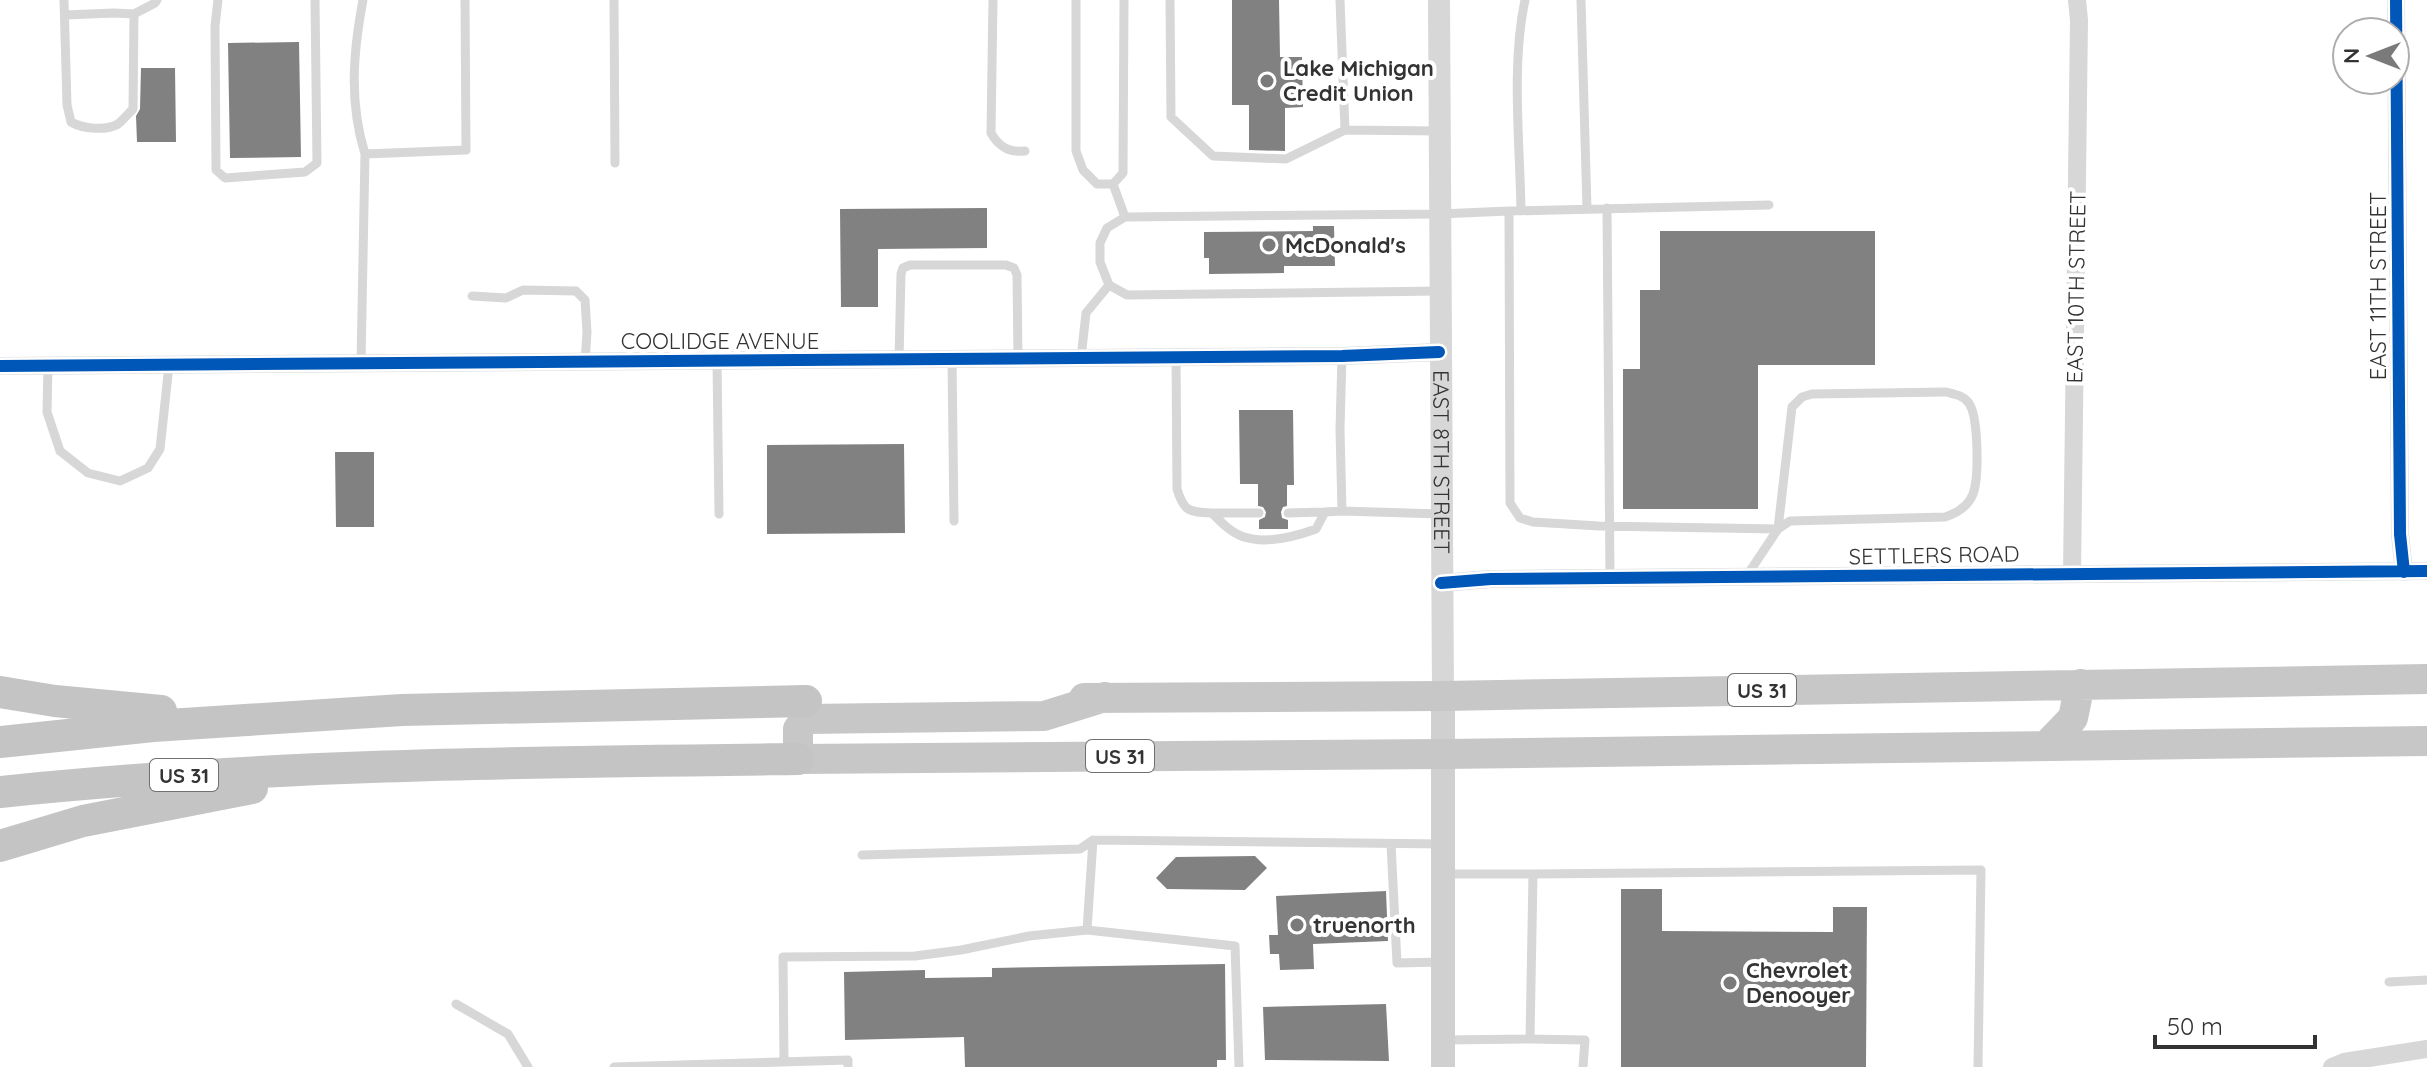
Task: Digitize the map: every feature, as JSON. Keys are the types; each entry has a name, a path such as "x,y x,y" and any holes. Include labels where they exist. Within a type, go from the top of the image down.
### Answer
{"highway":[{"name":"US 31","path":"0,742 244,719 491,706 1105,697 1443,696 2427,679"},
{"path":"2047,745 2073,718 2080,684"},
{"path":"0,692 55,701 244,719"},
{"path":"798,759 798,729 806,719 1044,716 1105,697"},
{"name":"US 31","path":"0,792 176,776 369,765 2427,741"},
{"path":"0,846 83,821 369,765"}],"main road":[{"name":"EAST 8TH STREET","path":"1443,696 1443,1067"}],"street":[{"name":"EAST 8TH STREET","path":"1439,0 1443,696"},
{"name":"EAST 10TH STREET","path":"2072,573 2077,0"},
{"name":"EAST 11TH STREET","path":"2396,0 2400,534 2404,572"},
{"name":"COOLIDGE AVENUE","path":"0,366 1342,356 1439,352"},
{"name":"SETTLERS ROAD","path":"1441,583 1491,579 2427,571"},
{"path":"2332,1067 2344,1062 2427,1049"}],"lane":[{"path":"64,0 67,105 71,122 80,127 117,125 133,109 134,14"},
{"path":"65,15 134,14 157,0"},
{"path":"218,0 215,26 216,170 225,178 305,172 317,163 315,0"},
{"path":"361,363 365,154 354,108 353,64 363,0"},
{"path":"365,154 466,150 465,0"},
{"path":"614,0 615,163"},
{"path":"993,0 991,133 1006,150 1025,151"},
{"path":"1076,0 1076,151 1083,170 1097,184 1113,184 1123,173 1124,0"},
{"path":"1170,0 1171,117 1213,156 1286,159 1345,130 1439,131"},
{"path":"1340,0 1345,130"},
{"path":"1521,211 1520,23 1525,0"},
{"path":"1581,0 1587,209"},
{"path":"1113,184 1125,217"},
{"path":"1439,291 1127,295 1109,285 1100,262 1100,243 1107,228 1125,217 1439,214 1769,205"},
{"path":"1607,208 1610,578"},
{"path":"1509,211 1510,503 1520,518 1533,522 1609,526 1778,529"},
{"path":"899,359 901,274 903,268 910,265 1006,265 1014,268 1017,275 1018,359"},
{"path":"1080,358 1086,313 1109,285"},
{"path":"472,296 506,298 523,290 576,291 585,300 585,362"},
{"path":"1342,356 1342,511"},
{"path":"1176,357 1177,489 1181,503 1191,512 1259,513"},
{"path":"952,359 954,521"},
{"path":"717,361 719,514"},
{"path":"48,366 47,412 60,451 88,473 120,481 148,468 160,449 169,365"},
{"path":"1746,577 1778,529 1790,521 1945,517 1956,514 1972,497 1977,482 1974,416 1970,404 1961,395 1946,392 1812,394 1802,397 1792,407 1778,529"},
{"path":"1212,513 1229,529 1244,537 1264,539 1294,537 1316,529 1325,512"},
{"path":"1288,513 1440,514"},
{"path":"862,855 1080,849 1093,840 1443,844"},
{"path":"1087,930 1093,840"},
{"path":"1391,844 1397,963 1443,962"},
{"path":"1443,874 1981,870 1978,1067"},
{"path":"1530,1039 1533,874"},
{"path":"784,1062 783,957 915,956 1029,936 1087,930 1235,946 1239,1067"},
{"path":"2389,982 2427,980"},
{"path":"456,1004 508,1034 528,1067"},
{"path":"1443,1040 1585,1040 1583,1067"},
{"path":"614,1067 848,1060 848,1067"}],"building":[{"name":"Lake Michigan Credit Union","path":"1232,0 1279,0 1280,57 1302,57 1303,107 1285,108 1285,151 1249,150 1249,105 1232,105"},
{"path":"299,42 301,157 230,158 228,43"},
{"path":"141,68 175,68 176,142 137,142 136,116 140,109"},
{"path":"987,208 987,248 878,249 878,307 841,307 840,209"},
{"name":"McDonald's","path":"1313,226 1334,226 1335,266 1284,266 1284,273 1209,274 1209,258 1204,258 1204,232 1313,231"},
{"path":"1660,231 1875,231 1875,365 1758,365 1758,509 1623,509 1623,369 1640,369 1640,290 1660,290"},
{"path":"1239,410 1293,410 1294,485 1287,485 1287,506 1281,512 1282,518 1288,520 1288,529 1259,529 1259,520 1265,517 1266,512 1258,506 1258,484 1240,484"},
{"path":"904,444 905,533 767,534 767,445"},
{"path":"335,452 374,452 374,527 336,527"},
{"path":"1255,856 1267,868 1245,890 1167,889 1156,878 1176,857"},
{"path":"1621,889 1662,889 1662,931 1833,932 1833,907 1867,907 1866,1067 1621,1067"},
{"path":"1386,891 1388,941 1313,944 1314,969 1280,970 1279,954 1270,954 1269,935 1278,935 1276,896"},
{"path":"1225,964 1226,1060 1217,1060 1217,1067 965,1067 964,1037 845,1040 844,972 925,970 925,978 992,977 992,968"},
{"path":"1386,1004 1389,1061 1265,1060 1263,1007"}],"cycle path":[{"path":"2396,0 2400,534 2404,572"},
{"path":"0,366 1342,356 1439,352"},
{"path":"1441,583 1491,579 2427,571"}],"place":[{"name":"Lake Michigan Credit Union","path":"1267,81"},
{"name":"McDonald's","path":"1269,245"},
{"name":"truenorth","path":"1297,925"},
{"name":"Chevrolet Denooyer","path":"1730,983"}]}
